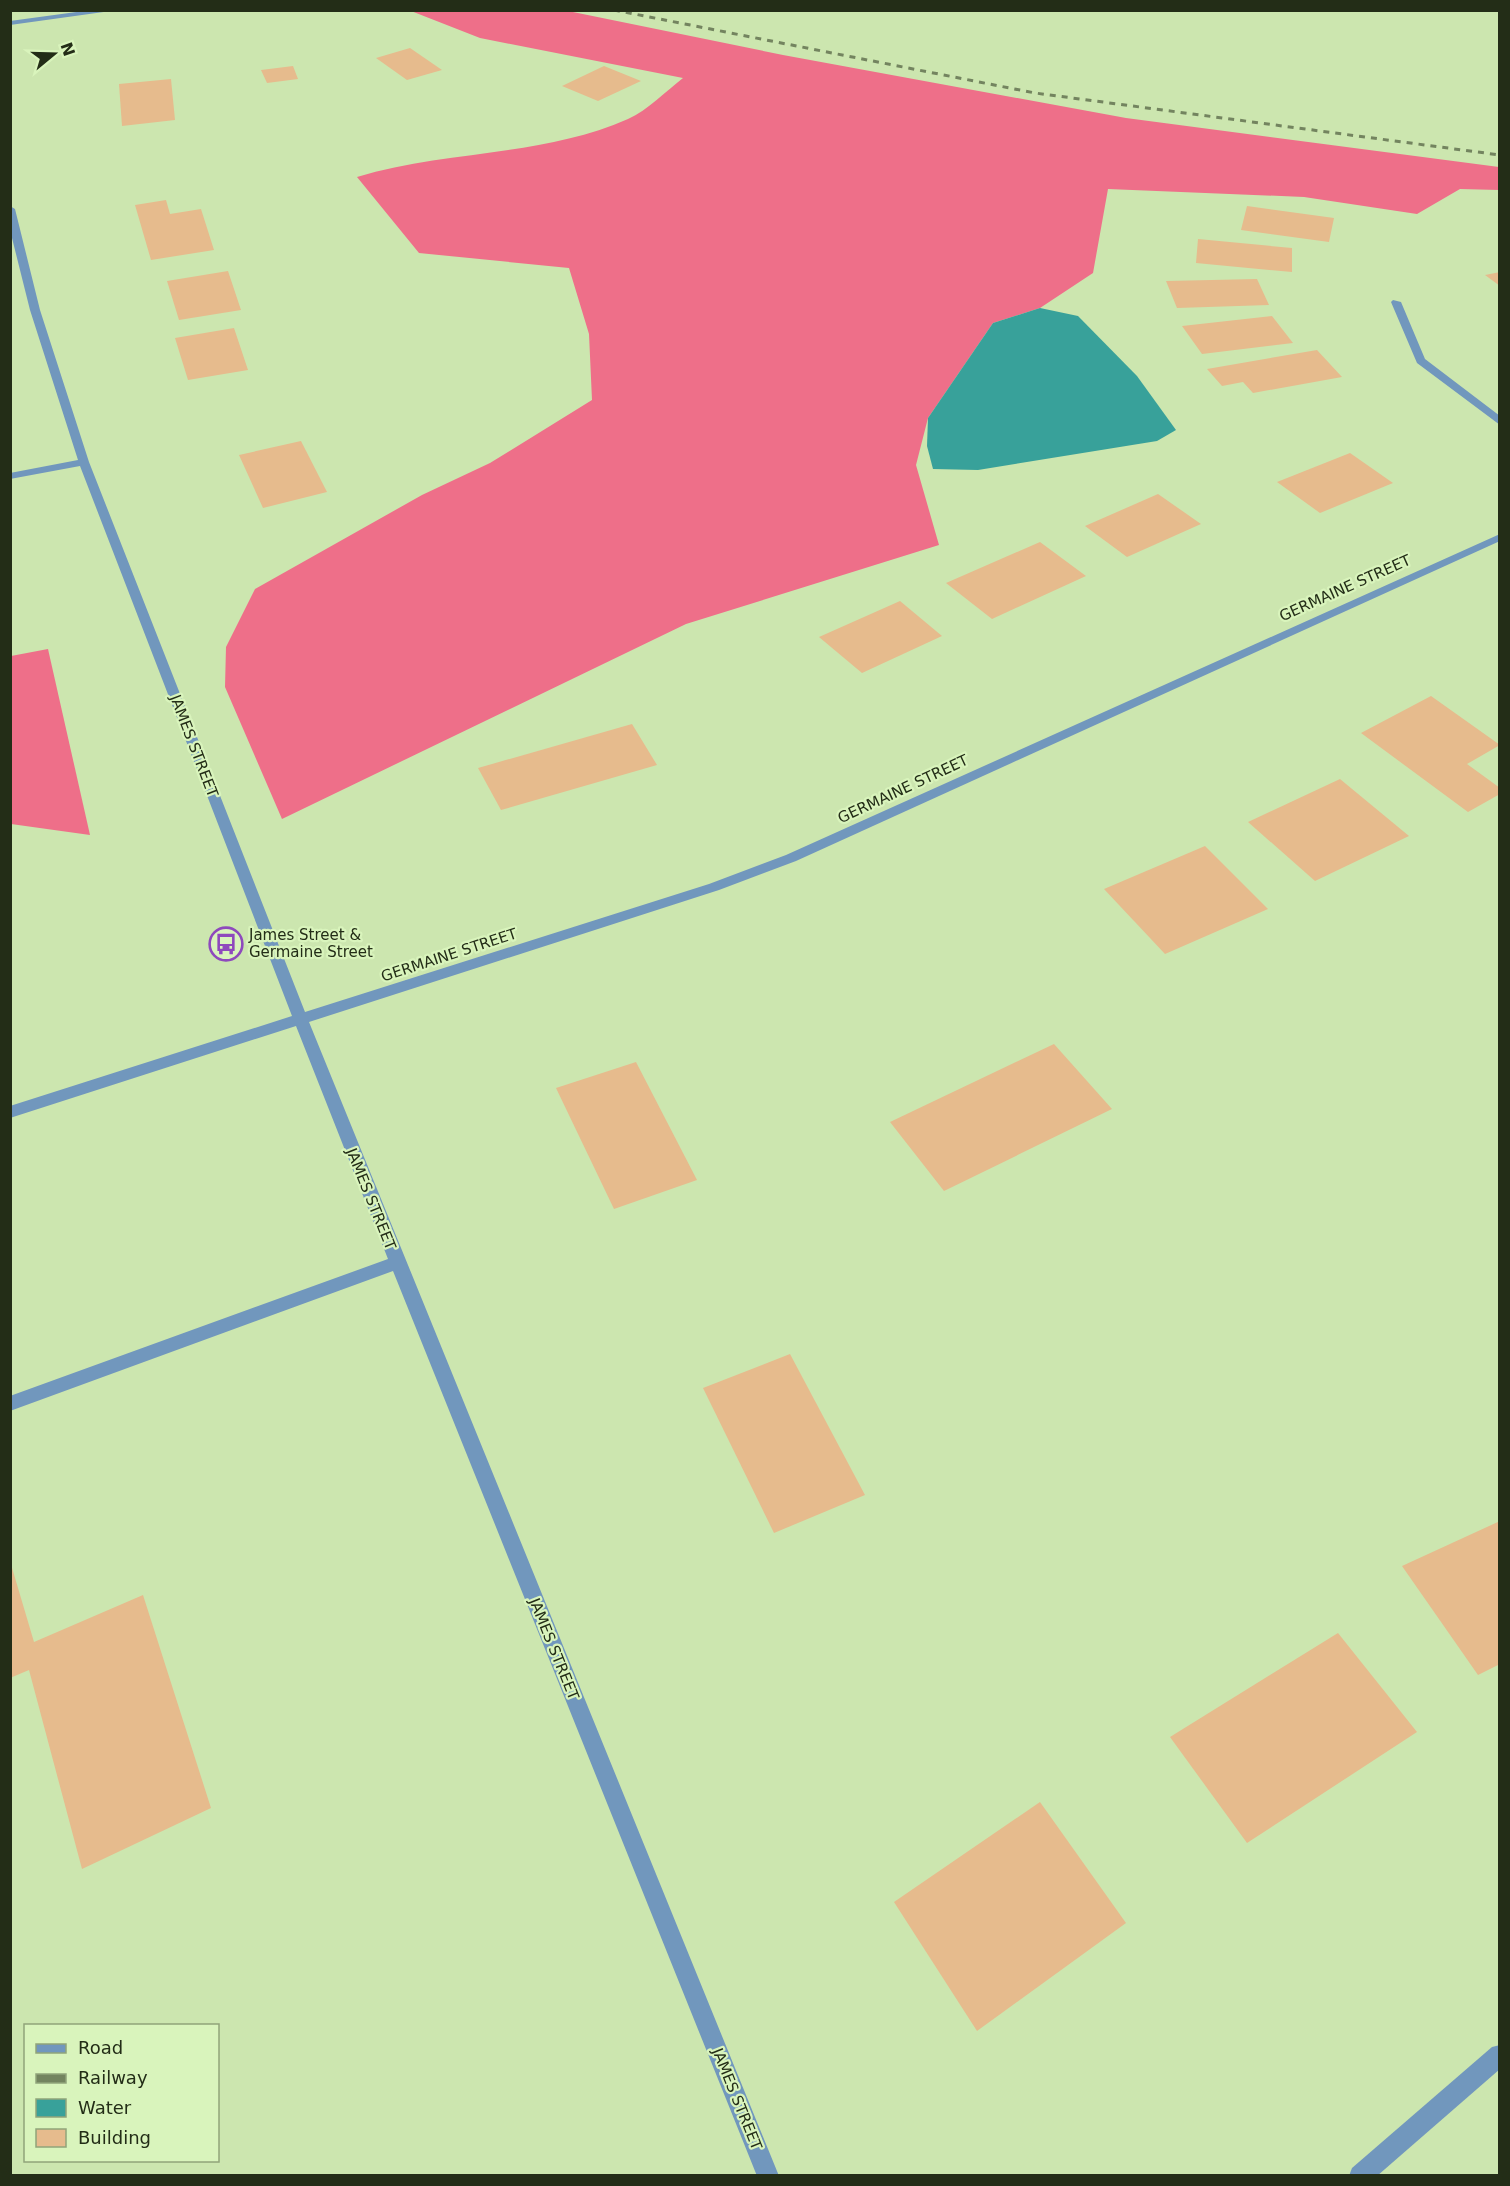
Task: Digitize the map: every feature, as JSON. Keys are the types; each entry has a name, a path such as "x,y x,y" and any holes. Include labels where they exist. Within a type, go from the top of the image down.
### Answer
{"street":[{"path":"10,23 114,10"},
{"name":"JAMES STREET","path":"10,209 36,310 84,462 300,1020 397,1263 768,2175"},
{"path":"1396,302 1420,361 1500,422"},
{"path":"10,476 84,462"},
{"name":"GERMAINE STREET","path":"10,1112 714,887 791,858 1500,537"},
{"path":"10,1404 397,1263"},
{"path":"1360,2175 1500,2055"}],"shaded area":[{"path":"411,11 568,11 783,55 1126,118 1499,167 1499,190 1460,189 1417,214 1304,197 1108,189 1093,273 1040,308 993,323 928,418 916,465 939,545 686,624 282,819 225,687 226,647 255,589 422,495 490,463 592,400 589,334 569,268 419,253 357,177 424,162 528,147 595,131 628,119 650,106 683,78 480,38"},
{"path":"48,649 90,835 11,824 11,656"}],"water":[{"path":"1040,308 1078,316 1137,376 1176,430 1157,441 978,470 933,469 927,446 928,418 993,323"}],"building":[{"path":"410,48 442,70 407,80 376,58"},
{"path":"293,66 298,79 267,83 261,70"},
{"path":"604,66 641,81 598,101 562,86"},
{"path":"171,79 175,120 122,126 119,84"},
{"path":"166,200 170,214 201,209 214,250 151,260 135,205"},
{"path":"1247,206 1334,218 1329,242 1241,230"},
{"path":"1198,239 1292,248 1292,272 1196,263"},
{"path":"228,271 241,310 179,320 167,281"},
{"path":"1500,272 1500,286 1485,275"},
{"path":"1257,279 1269,305 1177,308 1166,281"},
{"path":"1272,316 1293,343 1202,354 1182,326"},
{"path":"234,328 248,370 188,380 175,338"},
{"path":"1317,350 1342,377 1253,393 1243,382 1222,386 1207,369"},
{"path":"301,441 327,492 263,508 239,455"},
{"path":"1350,453 1393,483 1320,513 1277,482"},
{"path":"1158,494 1201,524 1127,557 1085,526"},
{"path":"1040,542 1086,576 992,619 946,583"},
{"path":"900,601 942,636 862,673 819,637"},
{"path":"1431,696 1500,745 1467,764 1500,788 1500,794 1468,812 1361,733"},
{"path":"632,724 657,765 501,810 478,768"},
{"path":"1340,779 1409,836 1315,881 1248,822"},
{"path":"1205,846 1268,909 1165,954 1104,889"},
{"path":"1054,1044 1112,1109 944,1191 890,1122"},
{"path":"636,1062 697,1180 614,1209 556,1088"},
{"path":"790,1354 865,1495 774,1533 703,1388"},
{"path":"1500,1521 1500,1664 1478,1675 1402,1566"},
{"path":"10,1561 34,1642 143,1595 211,1808 82,1869 29,1670 10,1678"},
{"path":"1338,1633 1417,1732 1247,1843 1170,1737"},
{"path":"1040,1802 1126,1923 977,2031 894,1902"}],"railway":[{"path":"614,10 1035,93 1500,155"}],"place":[{"name":"James Street & Germaine Street","path":"226,944"}]}
